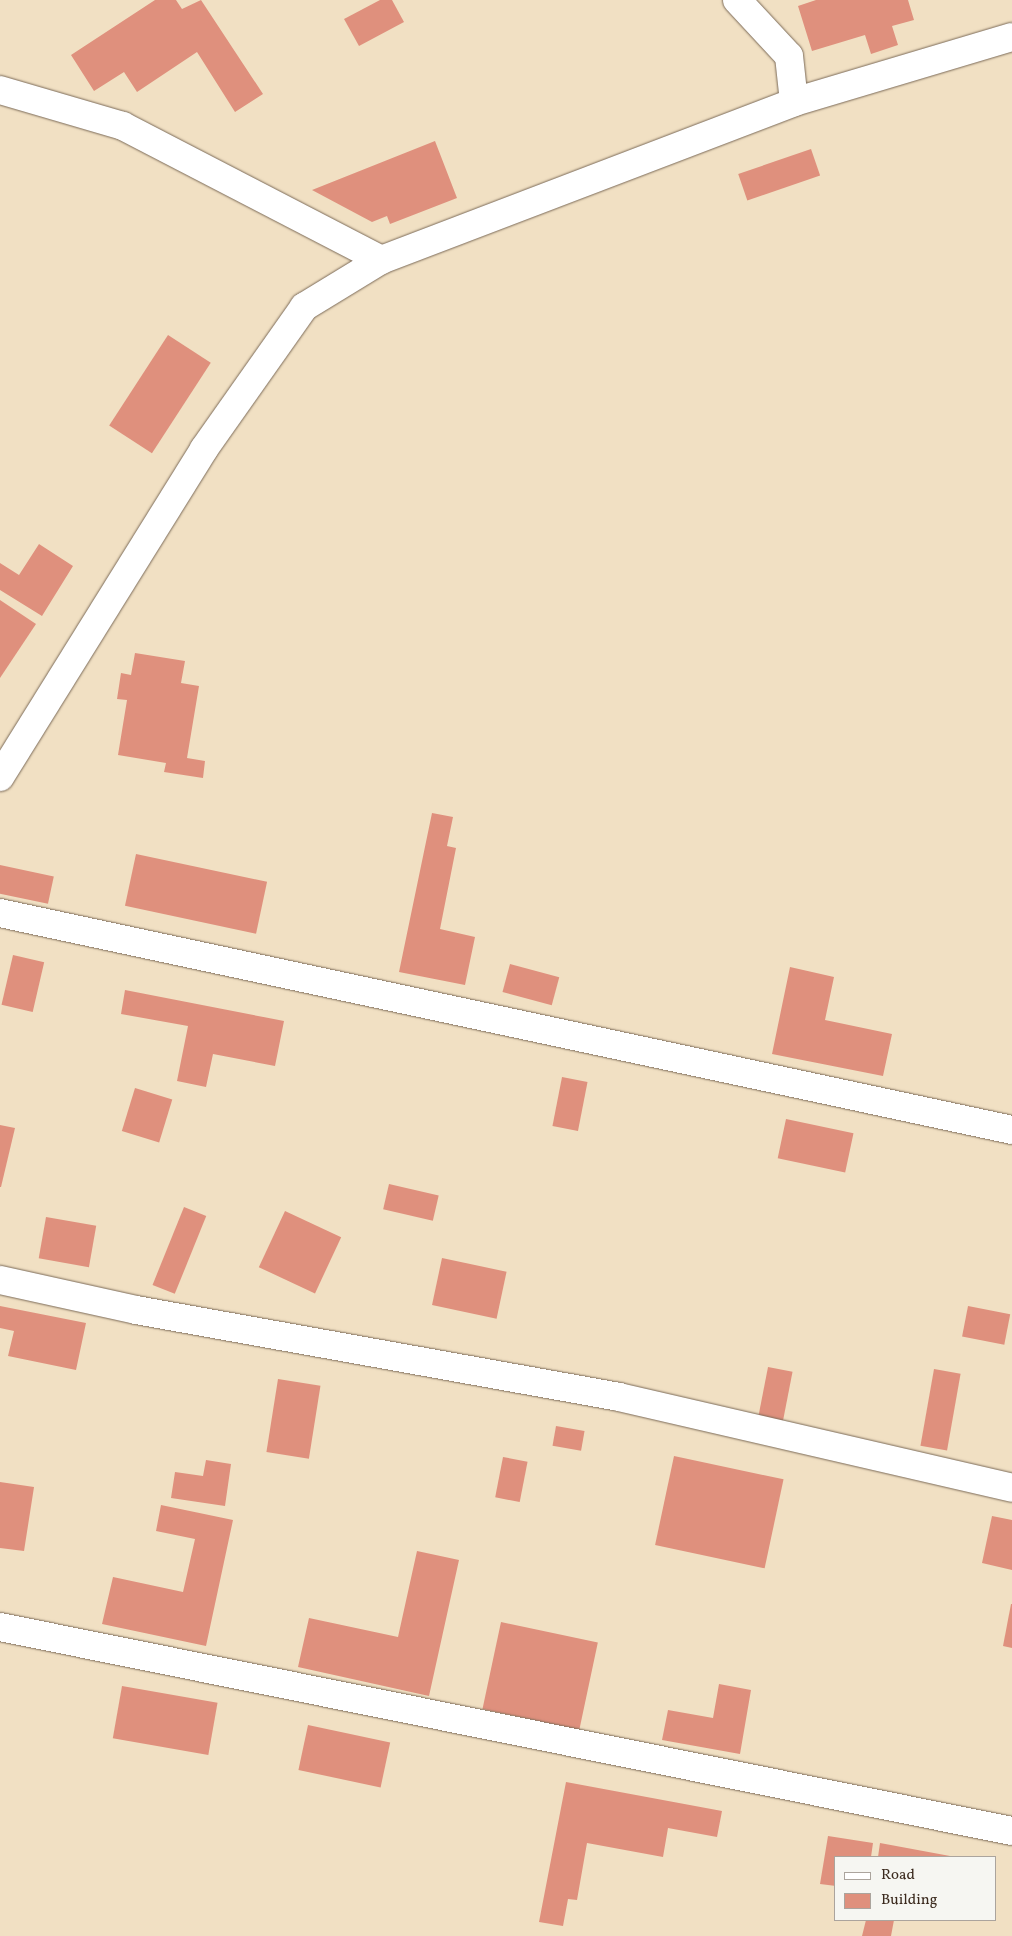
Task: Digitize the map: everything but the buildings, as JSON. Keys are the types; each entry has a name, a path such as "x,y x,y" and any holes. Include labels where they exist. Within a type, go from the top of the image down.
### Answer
{"street":[{"path":"736,0 789,56 794,102"},
{"path":"0,777 204,449 304,307 381,260 794,102 1012,37"},
{"path":"0,90 123,126 381,260"},
{"path":"0,913 1012,1130"},
{"path":"0,1280 136,1310 619,1397 1012,1488"},
{"path":"0,1628 1012,1831"}]}
